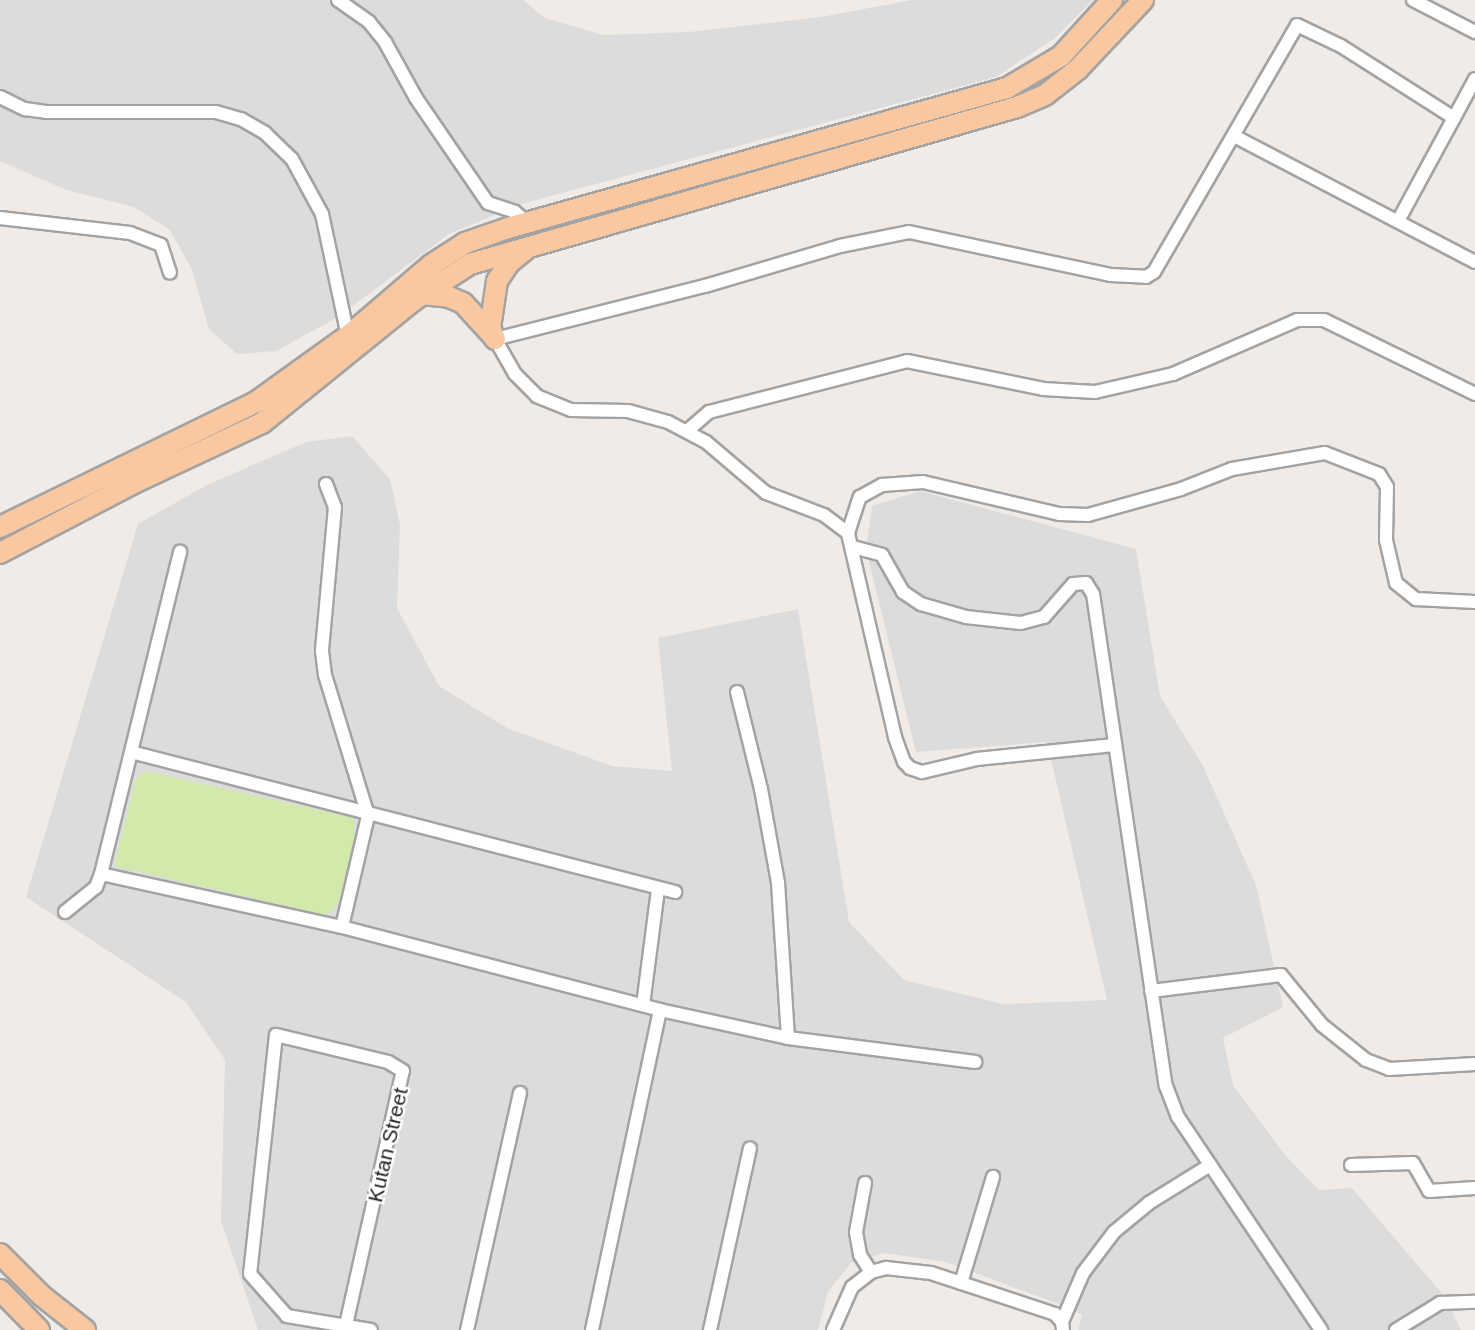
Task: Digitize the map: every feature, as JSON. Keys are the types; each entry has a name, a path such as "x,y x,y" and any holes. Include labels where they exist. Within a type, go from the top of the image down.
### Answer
{"main road":[{"path":"0,526 243,410 348,336 447,254 465,243 527,222 1007,88 1061,56 1112,0"},
{"path":"0,553 136,482 262,423 422,294 470,264 1017,107 1045,95 1078,69 1143,0"},
{"path":"495,339 490,328 497,281 509,263 532,245"},
{"path":"422,294 449,297 463,303 495,339"},
{"path":"0,1254 42,1296 85,1330"},
{"path":"0,1290 39,1330"}],"street":[{"path":"338,0 369,22 385,42 416,98 488,203 515,212 527,222"},
{"path":"1413,0 1475,32"},
{"path":"1114,744 977,759 922,772 910,768 903,762 896,737 848,533 824,515 766,493 706,442 687,431 646,414 571,410 553,404 525,387 495,339 705,286 840,246 909,232 1111,275 1146,277 1154,272 1297,25 1341,46 1454,118"},
{"path":"1398,221 1454,118 1473,88"},
{"path":"0,97 25,109 46,112 216,112 241,119 265,133 292,159 322,214 348,336"},
{"path":"1234,136 1475,262"},
{"path":"0,218 130,233 161,245 170,273"},
{"path":"687,431 709,412 908,361 1043,389 1095,392 1173,374 1297,320 1324,320 1475,393"},
{"path":"848,533 860,497 882,485 923,482 1059,514 1088,514 1181,489 1232,470 1325,453 1378,474 1387,487 1386,540 1396,583 1416,599 1475,602"},
{"path":"326,484 334,507 322,651 328,684 368,816 342,927"},
{"path":"853,547 882,555 903,592 921,604 966,617 1021,623 1044,617 1073,584 1086,583 1093,594 1166,1086 1178,1117 1321,1330"},
{"path":"64,912 96,887 101,874 180,552"},
{"path":"737,692 761,789 778,883 788,1038"},
{"path":"131,752 368,816 658,890 675,892"},
{"path":"101,874 342,927 660,1010 788,1038 975,1062"},
{"path":"643,1005 658,890"},
{"path":"1151,991 1281,975 1322,1025 1366,1060 1389,1069 1475,1064"},
{"path":"592,1330 660,1010"},
{"name":"Kutan Street","path":"276,1035 388,1062 403,1071 346,1325 287,1316 250,1274 272,1047 276,1035"},
{"path":"466,1330 520,1093"},
{"path":"710,1330 750,1148"},
{"path":"1352,1165 1413,1163 1429,1191 1475,1188"},
{"path":"1062,1326 1083,1273 1114,1232 1149,1203 1210,1164"},
{"path":"961,1282 993,1177"},
{"path":"865,1183 856,1232 860,1255 871,1272"},
{"path":"833,1330 847,1295 871,1272 886,1268 917,1270 961,1282 1055,1314 1062,1326"},
{"path":"1396,1330 1440,1304 1475,1302"},
{"path":"346,1325 370,1330"}],"shaded area":[{"path":"0,0 523,0 545,18 603,35 689,32 821,17 912,0 1093,0 1055,38 996,77 521,204 449,234 338,317 276,351 237,354 209,329 192,270 170,230 134,207 66,190 0,161"},
{"path":"352,436 390,479 400,525 397,608 439,686 509,729 612,766 672,771 658,638 798,609 849,922 904,980 1003,1004 1107,1000 1047,742 916,752 866,550 872,506 920,491 1136,549 1160,696 1203,766 1256,885 1283,1007 1223,1038 1233,1085 1285,1155 1319,1190 1352,1188 1445,1297 1461,1330 1078,1330 1082,1315 1056,1303 946,1262 884,1253 851,1263 828,1292 818,1330 258,1330 221,1221 225,1060 186,1002 26,897 138,524 207,485 306,442"}],"green space":[{"path":"146,771 354,818 354,839 338,904 326,915 114,866 136,779"}]}
